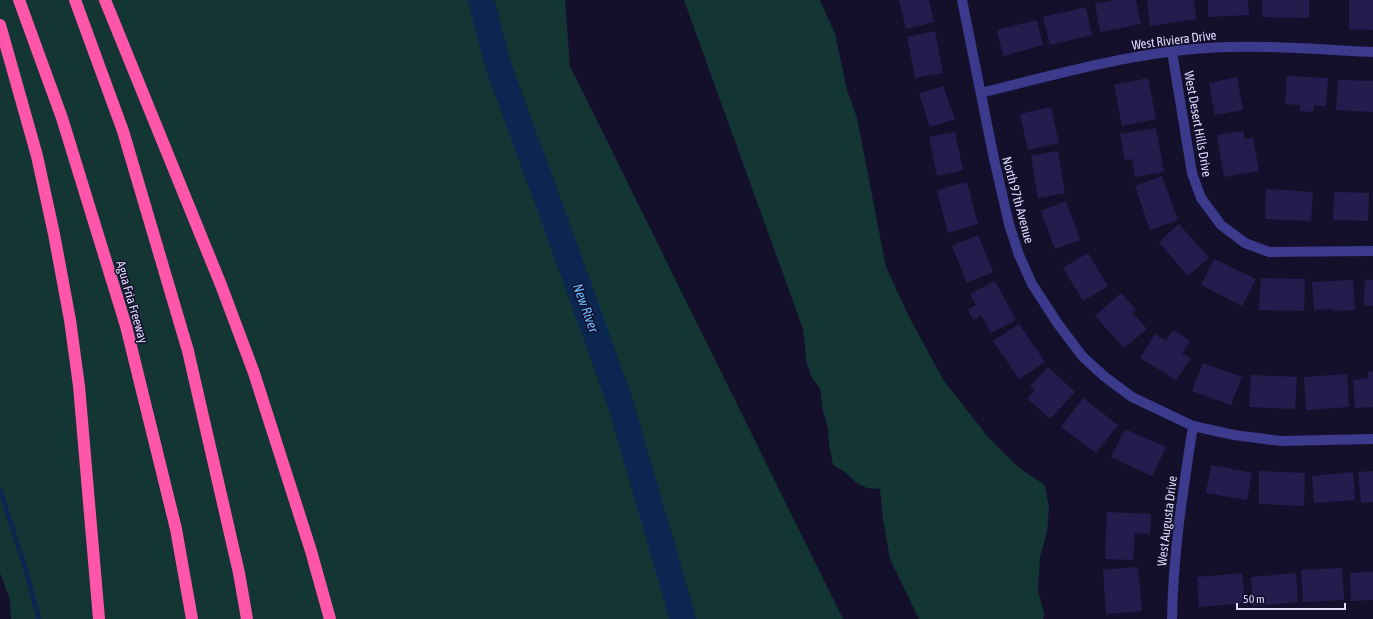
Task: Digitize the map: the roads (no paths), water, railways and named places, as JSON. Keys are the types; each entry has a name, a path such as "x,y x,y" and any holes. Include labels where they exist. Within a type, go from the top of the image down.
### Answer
{"highway":[{"name":"Agua Fria Freeway","path":"19,0 62,118 126,326 176,529 192,619"},
{"path":"75,0 123,131 188,351 239,573 247,619"},
{"path":"105,0 221,286 249,360 311,551 330,619"},
{"path":"0,25 36,156 54,234 70,320 79,386 99,619"}],"street":[{"name":"North 97th Avenue","path":"962,0 997,173 1009,224 1019,255 1032,284 1058,324 1083,357 1105,377 1132,397 1193,426 1234,435 1281,441 1373,439"},
{"name":"West Riviera Drive","path":"981,93 1101,63 1172,52 1228,47 1373,52"},
{"name":"West Desert Hills Drive","path":"1172,52 1192,173 1201,198 1221,225 1245,243 1269,252 1373,251"},
{"name":"West Augusta Drive","path":"1172,619 1176,545 1193,426"}],"waterway":[{"name":"New River","path":"481,0 499,68 621,405 683,619"},
{"path":"0,489 26,571 39,619"}]}
